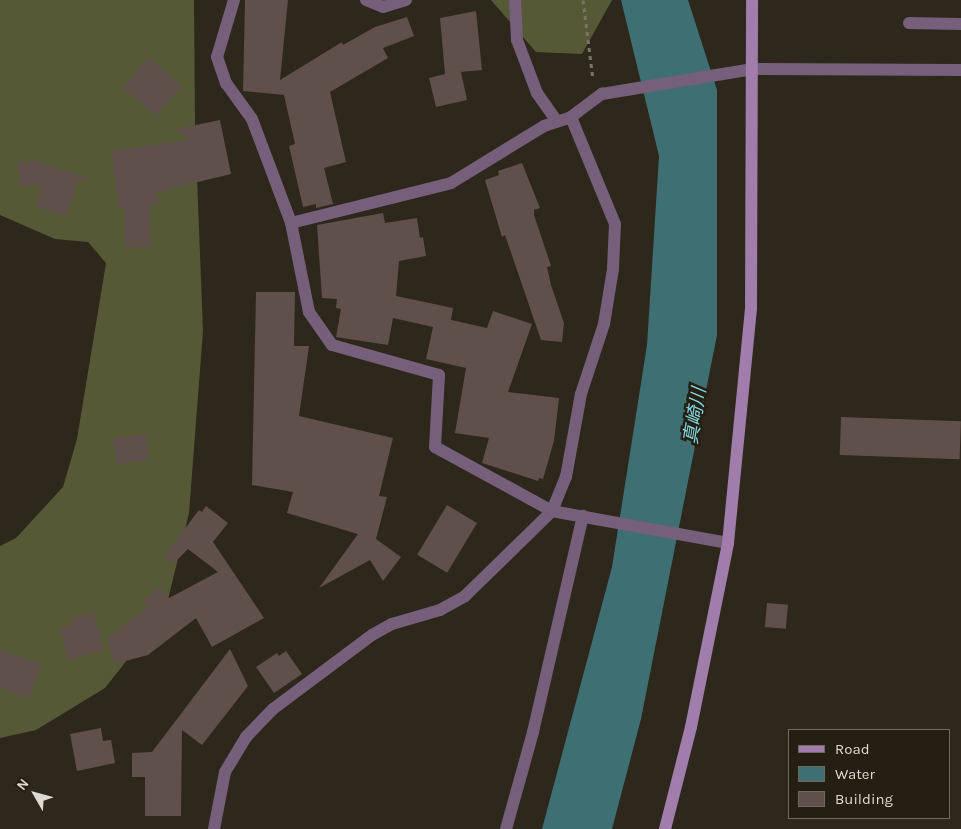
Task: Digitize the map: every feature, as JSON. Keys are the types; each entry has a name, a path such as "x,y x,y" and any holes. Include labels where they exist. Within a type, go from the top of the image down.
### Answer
{"street":[{"path":"234,0 217,57 226,83 252,119 291,223 309,312 332,345 439,375 435,447 552,511 728,543"},
{"path":"366,0 383,7 406,0"},
{"path":"514,0 517,40 537,93 557,122"},
{"path":"665,829 691,727 728,543 751,308 752,0"},
{"path":"909,23 961,24"},
{"path":"291,223 451,183 557,122 572,117 602,94 753,69 961,70"},
{"path":"214,829 225,772 246,737 273,709 372,635 392,624 440,610 466,596 552,511 566,477 581,394 604,324 613,269 615,224 572,117"},
{"path":"506,829 533,732 582,516"}],"path":[{"path":"583,0 594,83"}],"green space":[{"path":"0,0 194,0 195,125 203,331 189,513 165,612 105,688 36,730 0,738 0,546 16,538 63,487 77,439 106,263 88,242 55,239 0,215"},
{"path":"491,0 612,0 582,54 536,52"}],"water":[{"name":"真崎川","path":"621,0 688,0 717,90 717,335 641,719 612,829 542,829 612,567 647,345 659,156"}],"building":[{"path":"245,0 288,0 280,80 342,42 343,45 375,27 407,17 414,36 383,48 388,58 330,92 346,162 324,168 333,204 316,208 316,204 303,207 289,146 295,144 284,95 243,91"},
{"path":"476,11 482,70 461,72 467,100 436,107 429,78 445,74 440,18"},
{"path":"149,57 182,86 156,116 123,87"},
{"path":"220,120 231,174 157,192 159,203 150,205 151,247 125,247 125,208 119,209 111,151 190,140 176,129"},
{"path":"34,161 92,179 78,181 66,216 36,207 43,184 20,186 18,162"},
{"path":"522,163 540,208 534,210 534,215 551,266 547,267 551,285 564,323 562,342 541,340 505,235 502,237 485,180 499,175 498,171"},
{"path":"383,213 385,223 417,218 420,238 423,237 426,256 399,261 396,296 453,308 451,320 487,328 493,311 532,324 508,392 559,398 554,441 543,479 539,478 538,481 482,463 489,438 455,433 466,368 426,359 433,327 393,318 388,345 336,337 341,309 336,308 337,299 322,298 317,225"},
{"path":"256,292 295,292 294,346 309,346 299,416 393,438 379,496 387,497 376,539 401,557 383,581 370,560 319,588 358,534 287,513 293,492 252,485"},
{"path":"841,417 961,421 960,459 840,455"},
{"path":"146,434 149,460 116,464 113,438"},
{"path":"447,505 477,523 447,573 417,555"},
{"path":"206,506 228,523 213,542 264,618 212,647 196,618 148,655 114,664 107,639 148,606 144,600 160,587 169,598 218,572 188,549 173,564 164,556 199,510 202,512"},
{"path":"767,603 788,605 786,629 765,627"},
{"path":"94,613 104,650 68,660 60,628 72,625 70,619"},
{"path":"230,649 248,686 202,745 182,730 181,816 145,816 145,777 132,777 132,753 152,752"},
{"path":"0,650 41,664 29,698 0,688"},
{"path":"286,651 302,674 274,693 256,667 277,653 279,656"},
{"path":"101,728 103,741 111,740 115,763 77,771 70,734"}]}
